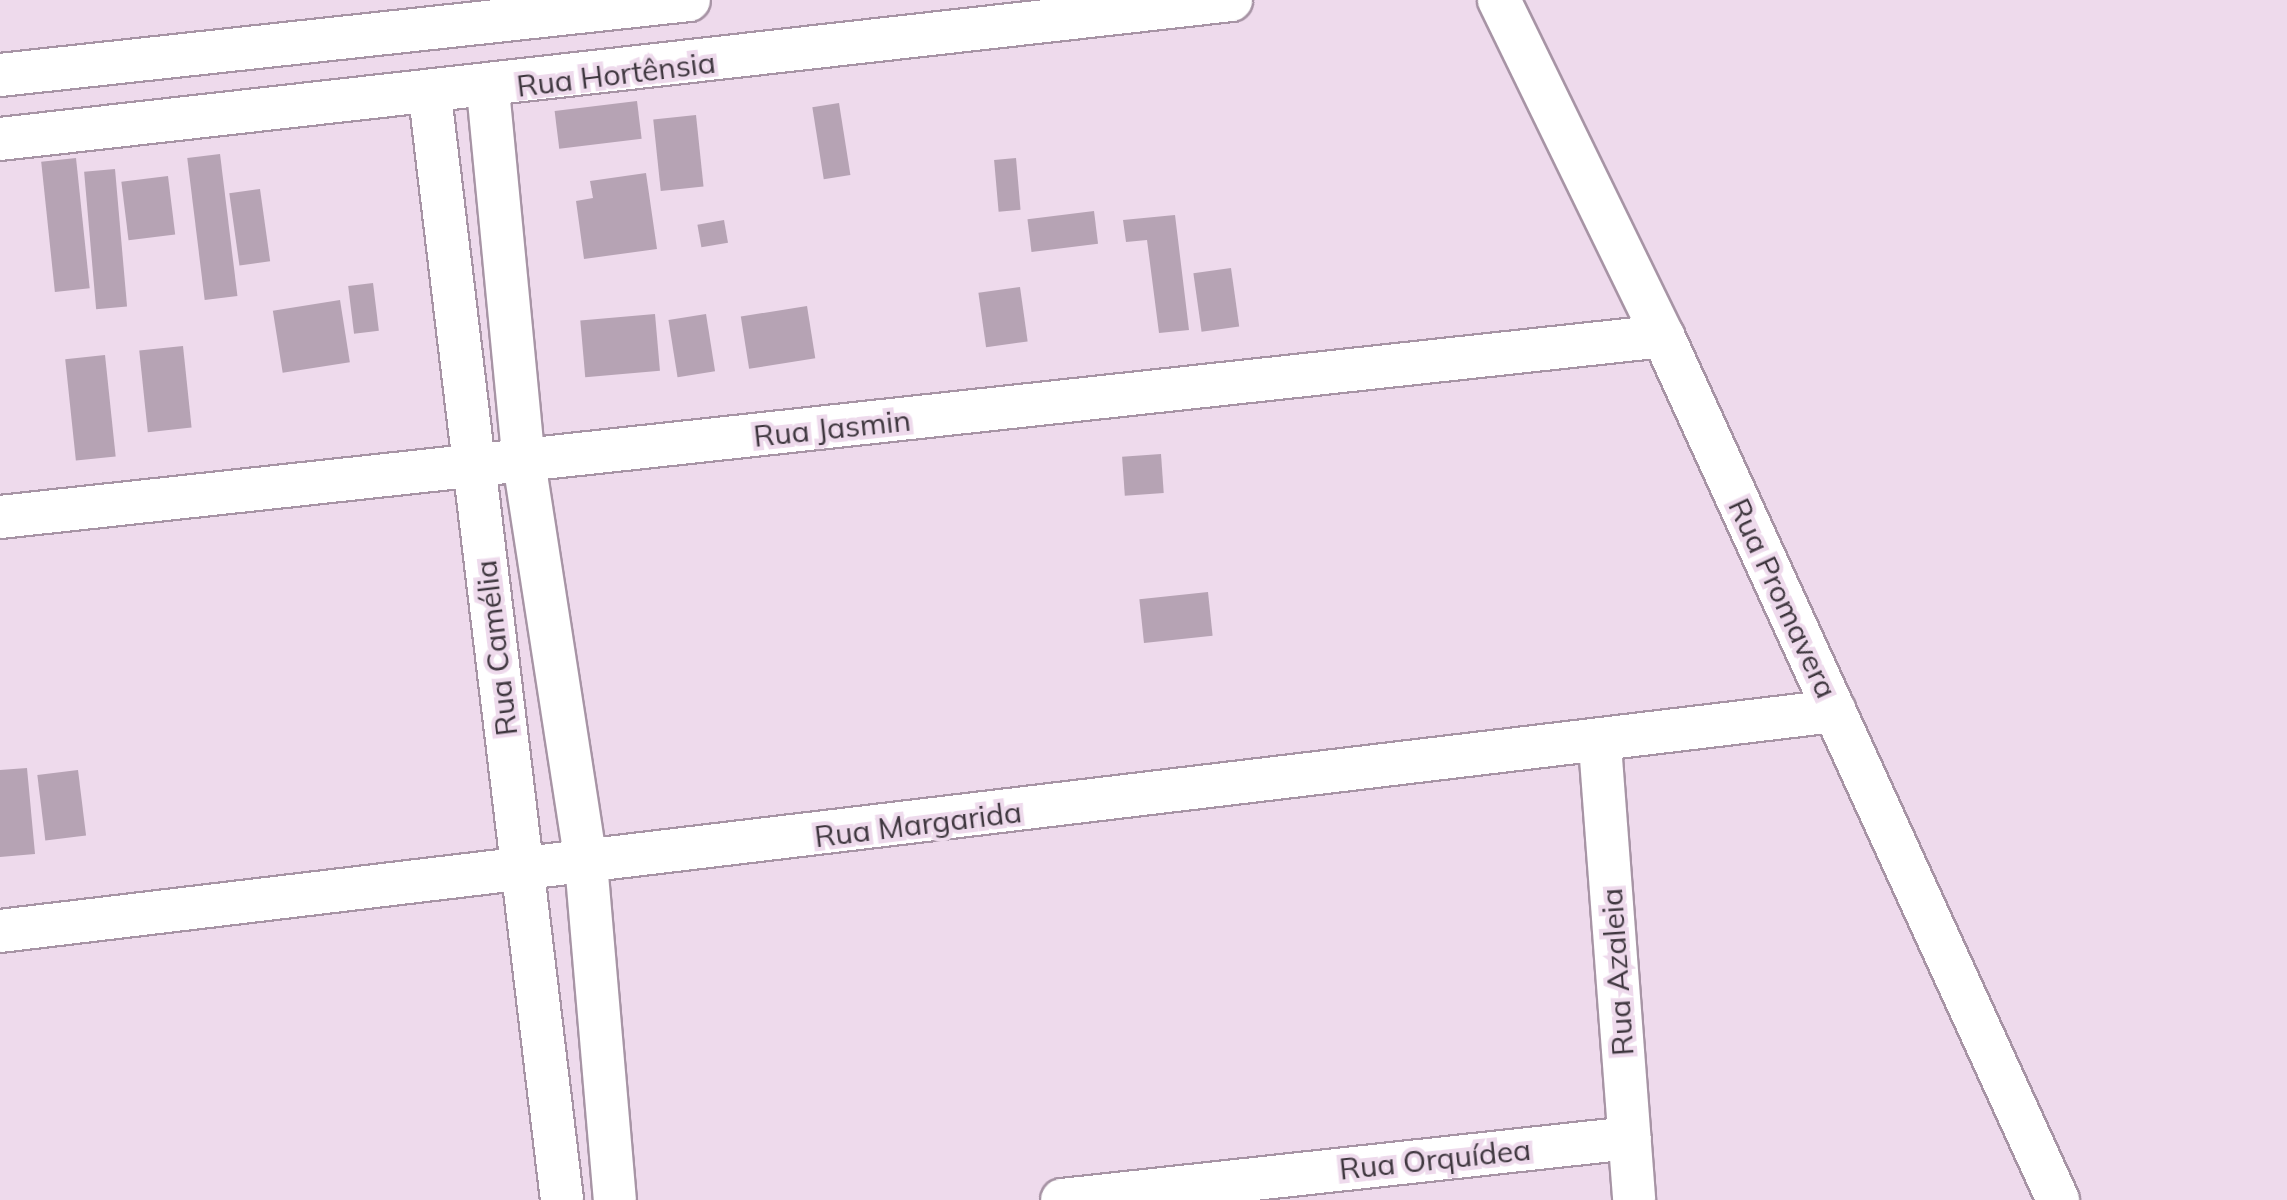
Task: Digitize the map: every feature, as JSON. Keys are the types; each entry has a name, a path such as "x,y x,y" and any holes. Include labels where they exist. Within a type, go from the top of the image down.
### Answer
{"street":[{"path":"0,75 689,0"},
{"name":"Rua Hortênsia","path":"0,140 488,90 1231,0"},
{"name":"Rua Promavera","path":"1499,0 1664,336 2058,1200"},
{"path":"488,90 524,462 586,863 615,1200"},
{"name":"Rua Camélia","path":"430,96 562,1200"},
{"name":"Rua Jasmin","path":"0,517 1664,336"},
{"name":"Rua Margarida","path":"0,931 1600,745 1835,711"},
{"name":"Rua Azaleia","path":"1600,745 1634,1200"},
{"name":"Rua Orquídea","path":"1062,1200 1630,1138"}],"building":[{"path":"637,101 642,139 559,149 555,111"},
{"path":"839,103 850,175 824,179 812,107"},
{"path":"696,115 704,187 661,191 653,119"},
{"path":"220,154 237,296 205,300 187,158"},
{"path":"76,158 90,288 55,292 41,162"},
{"path":"1016,158 1021,210 999,212 994,160"},
{"path":"115,169 127,306 96,309 84,172"},
{"path":"646,173 657,249 584,259 576,201 593,198 590,181"},
{"path":"168,176 175,235 129,240 121,182"},
{"path":"260,189 270,261 239,266 229,193"},
{"path":"1094,211 1098,244 1032,252 1027,219"},
{"path":"1175,215 1189,330 1159,333 1147,240 1126,242 1123,220"},
{"path":"724,220 728,243 701,247 697,225"},
{"path":"1231,268 1239,326 1202,332 1193,273"},
{"path":"373,283 379,331 354,334 348,286"},
{"path":"1020,287 1028,341 986,347 978,293"},
{"path":"340,300 350,362 283,373 273,311"},
{"path":"807,306 815,358 749,369 741,316"},
{"path":"655,314 660,371 585,377 580,321"},
{"path":"706,314 715,371 678,377 668,320"},
{"path":"183,346 192,428 148,432 139,351"},
{"path":"105,355 116,456 76,461 65,359"},
{"path":"1161,454 1164,493 1125,496 1122,457"},
{"path":"1208,592 1213,636 1144,643 1139,599"},
{"path":"27,768 35,854 0,857 0,770"},
{"path":"78,770 86,836 45,841 37,775"}]}
